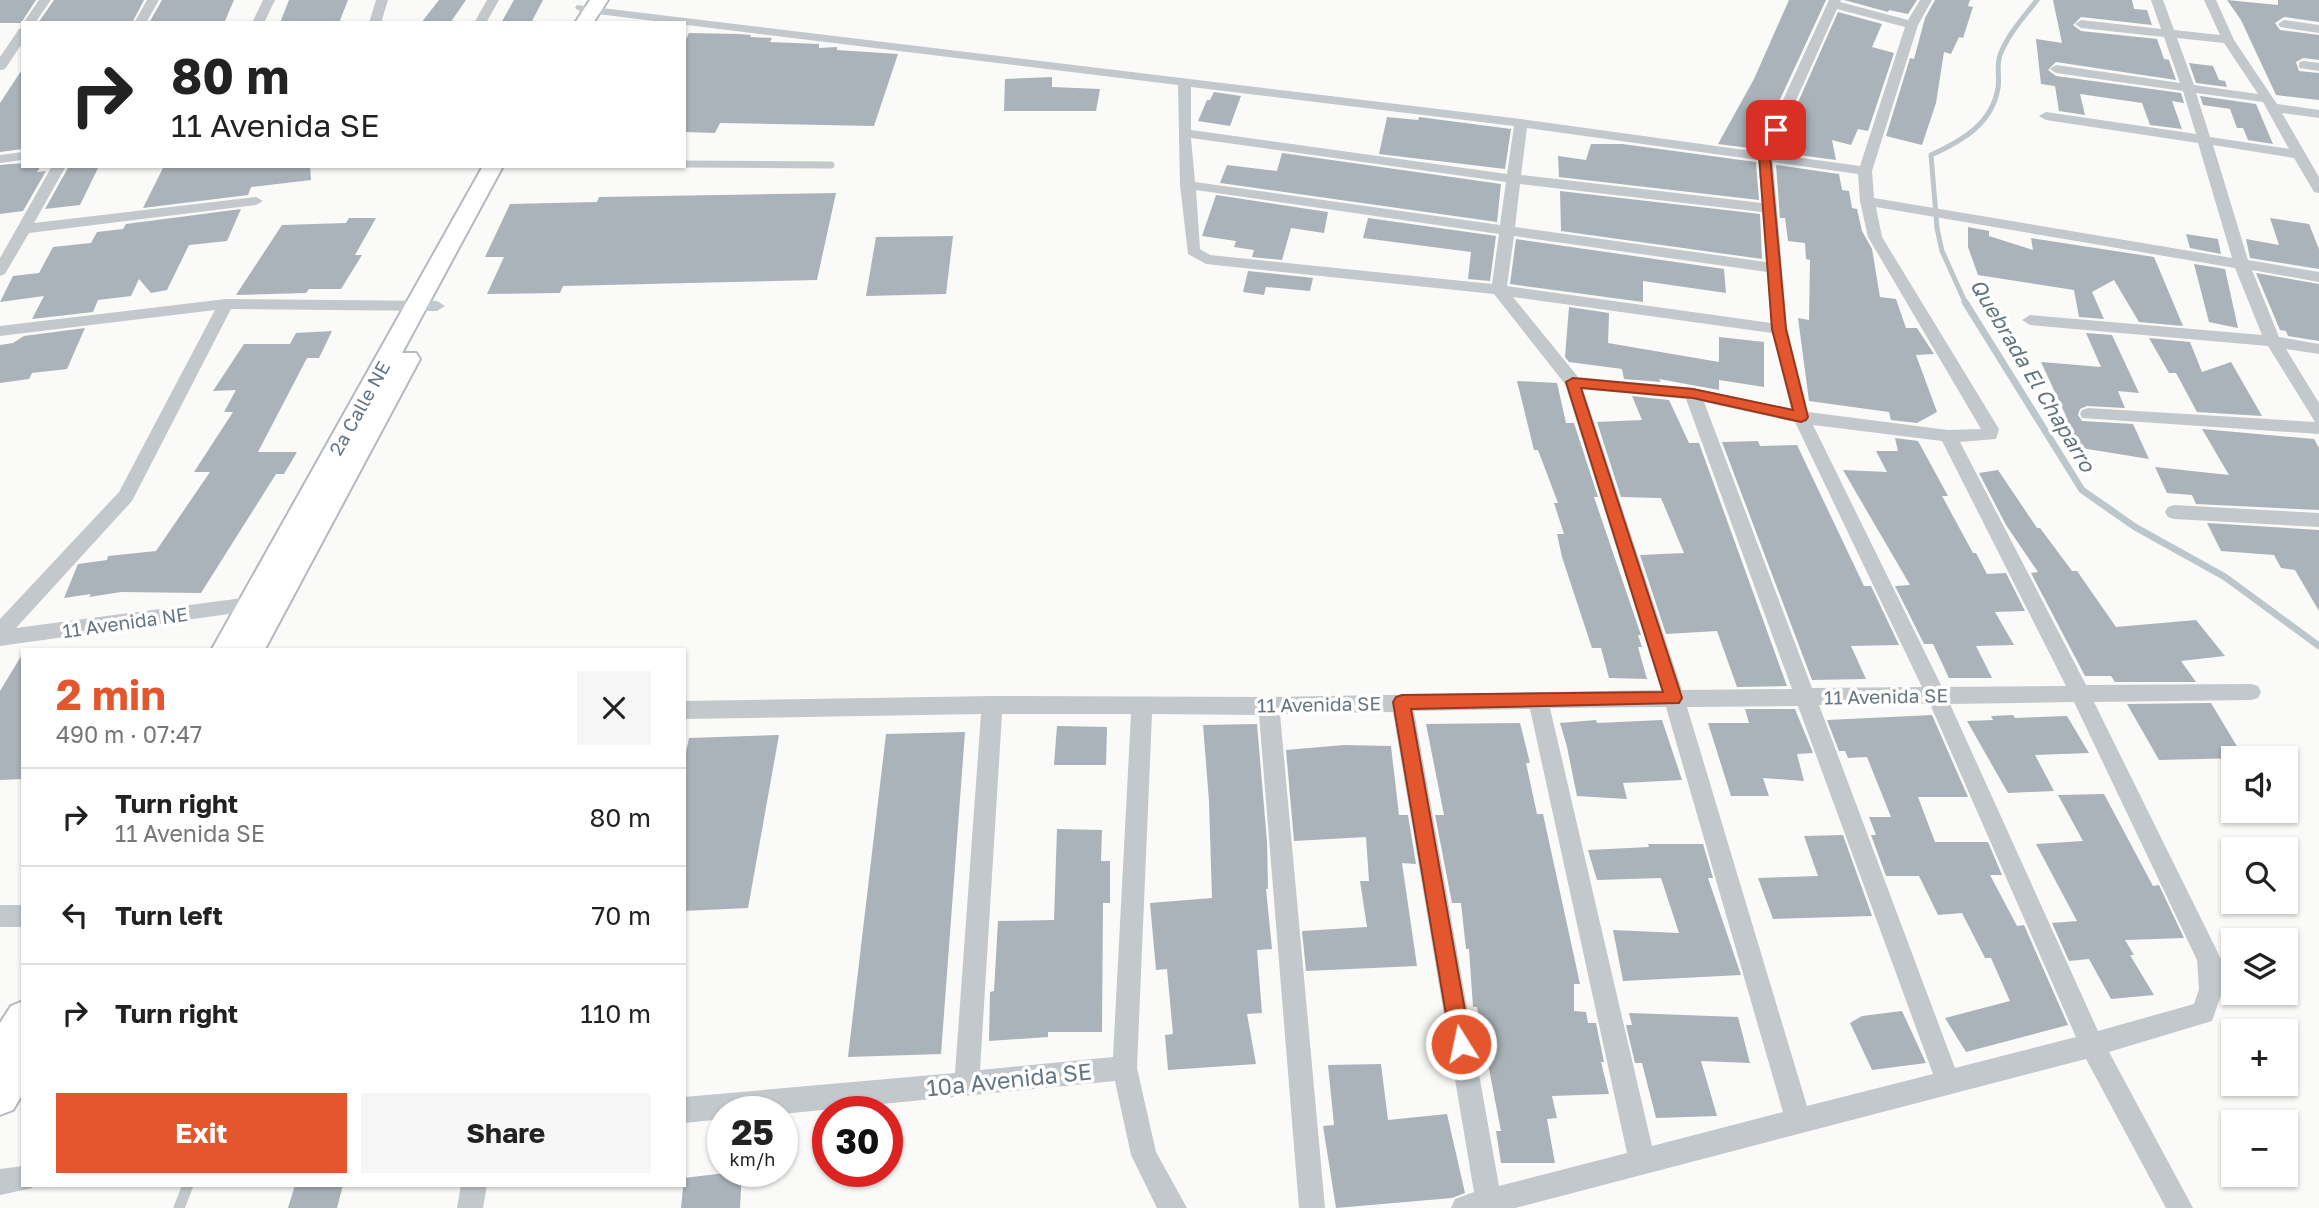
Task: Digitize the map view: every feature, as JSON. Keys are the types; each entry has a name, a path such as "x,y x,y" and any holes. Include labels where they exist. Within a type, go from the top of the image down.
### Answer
{"main road":[{"name":"2a Calle NE","path":"252,648 426,306 492,168"},
{"name":"2a Calle NE","path":"227,648 508,168"},
{"path":"0,1056 21,1020"},
{"path":"0,1097 21,1060"}],"street":[{"path":"30,21 45,0"},
{"path":"141,21 153,0"},
{"path":"259,21 269,0"},
{"path":"376,21 382,0"},
{"path":"481,21 493,0"},
{"path":"1573,382 1693,394 1801,417 1948,436 1980,438 1990,435 1990,429 1875,237 1867,201 1865,171 1912,25 1926,0"},
{"path":"2157,0 2166,33 2188,87 2242,265 2273,341 2319,417"},
{"path":"2210,0 2228,40 2270,103 2319,189"},
{"path":"1912,25 1834,2 1765,155 1779,329 1801,417 1936,695 2092,1045 2180,1208"},
{"path":"586,10 675,21"},
{"path":"686,22 1521,123 1865,171"},
{"path":"2081,23 2228,40"},
{"path":"2284,24 2319,29"},
{"path":"0,66 21,35"},
{"path":"2304,65 2319,68"},
{"path":"2056,69 2188,87 2319,114"},
{"path":"1185,84 1184,133 1193,251 1206,258 1500,290 1779,329"},
{"path":"2046,116 2298,154"},
{"path":"1521,123 1500,290 1573,382 1674,698 1798,1119"},
{"path":"1184,133 1516,179 1769,208"},
{"path":"0,159 21,156"},
{"path":"0,271 58,168"},
{"path":"1187,185 1774,268"},
{"path":"24,229 256,201"},
{"path":"1867,201 2319,277"},
{"path":"0,632 126,496 226,304"},
{"path":"0,331 226,304 426,306"},
{"path":"2030,320 2273,341 2319,349"},
{"path":"1693,394 1948,1082"},
{"path":"2088,414 2319,428"},
{"path":"1464,1208 1798,1119 2092,1045 2203,1013 2211,989 2209,959 2080,694 1948,436"},
{"path":"2174,512 2319,520"},
{"name":"11 Avenida NE","path":"0,638 250,605"},
{"name":"11 Avenida SE","path":"686,710 992,705 1269,706 1674,698 2251,692"},
{"path":"1538,700 1642,1160"},
{"path":"1402,702 1489,1201"},
{"path":"967,1083 992,705"},
{"path":"1142,705 1125,1068 1144,1155 1167,1201 1174,1208"},
{"path":"1269,706 1311,1208"},
{"path":"0,916 21,916"},
{"name":"10a Avenida SE","path":"686,1110 1125,1068"},
{"path":"0,1182 21,1179"},
{"path":"470,1208 474,1187"}],"lane":[{"path":"686,164 831,165"},
{"path":"179,1208 187,1187"}],"building":[{"path":"0,0 36,0 21,23 0,23"},
{"path":"54,0 144,0 133,21 39,21"},
{"path":"162,0 234,0 225,21 150,21"},
{"path":"289,0 348,0 340,21 281,21"},
{"path":"439,0 466,0 451,21 423,21"},
{"path":"514,0 543,0 532,21 502,21"},
{"path":"1789,0 1826,0 1757,149 1718,144 1754,79"},
{"path":"1844,0 1917,0 1908,14 1888,12"},
{"path":"1935,0 1970,0 1968,6 1973,7 1963,38 1959,37 1951,54 1944,52 1936,103 1922,145 1886,136 1910,58 1914,59 1925,18"},
{"path":"2053,0 2132,0 2134,9 2147,10 2152,25 2081,17 2073,25 2081,31 2157,39 2176,80 2056,62 2048,70 2056,76 2181,93 2184,103 2172,101 2182,129 2150,125 2142,103 2080,94 2085,115 2059,111 2055,86 2041,84 2036,39 2062,43"},
{"path":"2227,0 2278,5 2278,0 2319,0 2319,22 2284,17 2275,23 2280,30 2319,35 2319,60 2303,58 2296,62 2299,71 2319,73 2319,100 2276,95 2241,20"},
{"path":"1838,12 1882,24 1872,47 1894,53 1868,131 1858,129 1851,145 1832,140 1836,160 1776,152"},
{"path":"689,33 739,34 772,38 770,42 819,44 819,48 837,47 837,50 898,54 874,126 720,123 715,133 686,132 686,39"},
{"path":"2189,63 2213,66 2219,80 2225,81 2227,87 2196,83"},
{"path":"21,71 21,149 0,152 0,103"},
{"path":"1052,77 1052,87 1100,89 1096,111 1004,111 1005,79"},
{"path":"1214,92 1241,96 1230,126 1198,121 1207,100 1210,100"},
{"path":"2200,96 2256,104 2273,144 2248,140 2243,128 2237,128 2230,109 2203,105"},
{"path":"1387,117 1418,120 1419,117 1511,129 1505,169 1379,154"},
{"path":"1591,144 1622,144 1756,162 1759,200 1559,177 1558,156 1586,160"},
{"path":"1282,153 1501,184 1497,222 1220,183 1227,165 1277,171"},
{"path":"21,163 21,168 40,168 37,172 46,171 23,211 0,214 0,165"},
{"path":"1776,165 1839,174 1842,190 1849,191 1852,208 1857,209 1862,231 1872,249 1880,297 1896,299 1906,328 1917,328 1934,354 1916,355 1937,412 1917,423 1891,420 1889,412 1809,401 1798,318 1809,320 1810,260 1806,259 1805,243 1788,241 1785,218 1780,218"},
{"path":"68,168 98,168 80,205 45,209"},
{"path":"163,168 310,168 311,180 251,187 248,195 143,208"},
{"path":"1560,191 1760,214 1762,259 1561,231"},
{"path":"836,193 817,280 563,286 560,293 487,294 504,257 485,257 510,204 597,202 599,197"},
{"path":"1216,195 1328,212 1324,233 1291,228 1282,260 1252,257 1254,250 1234,247 1236,241 1202,236"},
{"path":"241,209 227,241 189,245 167,290 151,293 139,279 131,296 98,300 93,312 32,319 44,296 0,302 13,276 39,273 53,247 91,243 97,232 123,229 126,224"},
{"path":"349,218 376,218 355,255 362,255 341,289 236,295 282,225 346,223"},
{"path":"1368,218 1496,236 1490,281 1468,279 1471,252 1363,238"},
{"path":"2270,218 2309,224 2319,249 2319,269 2250,258 2246,239 2279,245"},
{"path":"1968,227 1989,231 1989,236 2033,250 2031,238 2154,257 2183,326 2139,322 2114,280 2092,292 2104,319 2079,317 2074,290 1978,275 1968,247"},
{"path":"2186,234 2218,239 2221,254 2190,248"},
{"path":"953,236 946,294 866,296 876,237"},
{"path":"1516,239 1724,269 1726,293 1643,281 1643,302 1510,284"},
{"path":"2194,264 2225,269 2238,328 2209,322"},
{"path":"1248,271 1313,278 1310,291 1266,287 1264,295 1243,292"},
{"path":"2256,273 2319,284 2319,341 2288,336 2286,331 2280,330"},
{"path":"1569,307 1609,313 1608,343 1719,362 1719,337 1764,342 1764,387 1719,380 1719,390 1659,379 1661,382 1624,379 1622,369 1569,362 1565,357"},
{"path":"85,328 67,369 32,373 29,379 0,383 0,345 13,343 24,336"},
{"path":"332,331 319,358 307,358 258,452 297,452 284,474 276,474 201,593 121,592 64,598 78,564 107,560 108,556 156,551 210,472 194,472 233,412 224,412 236,390 213,391 244,344 290,344 296,333"},
{"path":"2086,333 2112,335 2139,393 2118,391 2125,408 2087,406 2080,409 2078,415 2082,421 2133,424 2149,459 2069,446 2056,415 2066,416 2041,362 2101,367"},
{"path":"2149,338 2190,342 2202,372 2231,362 2262,416 2197,412 2176,373 2169,373"},
{"path":"1517,381 1557,383 1566,423 1574,423 1598,497 1594,497 1641,635 1638,635 1642,647 1638,647 1647,679 1609,678 1601,648 1592,648 1562,557 1557,534 1564,534 1554,503 1558,503 1538,450 1534,450"},
{"path":"1632,396 1669,400 1689,443 1699,443 1787,686 1737,687 1717,631 1666,634 1640,555 1684,553 1661,498 1621,497 1597,422 1642,420"},
{"path":"2202,429 2314,439 2319,448 2319,510 2196,504 2192,495 2167,493 2155,467 2229,475"},
{"path":"1895,438 1918,441 1948,496 1942,496 1973,553 1976,553 1987,574 2006,573 2025,611 1995,612 2014,645 1976,646 1992,678 1949,678 1933,644 1924,644 1895,586 1910,585 1843,470 1887,472 1876,451 1898,451"},
{"path":"1758,441 1760,446 1797,445 1864,586 1871,586 1899,645 1851,646 1866,679 1812,680 1722,442"},
{"path":"1998,470 2037,528 2040,528 2072,571 2077,571 2116,627 2196,620 2225,656 2181,661 2196,682 2115,682 2111,676 2085,676 2031,573 2038,572 2006,525 1979,473"},
{"path":"2207,523 2319,530 2319,611 2295,570 2281,568 2274,555 2221,551"},
{"path":"21,656 21,779 0,780 0,691"},
{"path":"2211,703 2237,746 2221,746 2221,759 2159,760 2127,704"},
{"path":"1745,709 1795,709 1813,753 1797,754 1804,781 1763,778 1769,796 1731,796 1708,723 1749,723"},
{"path":"1932,715 1968,797 1918,797 1935,842 1988,842 2002,875 1990,875 2017,926 2024,925 2068,1025 1966,1052 1945,1018 2010,1001 1991,958 1985,958 1962,913 1938,915 1919,876 1886,876 1871,835 1876,835 1869,817 1891,817 1867,757 1848,758 1845,751 1839,751 1827,720"},
{"path":"2013,715 2015,718 2067,716 2089,753 2035,755 2054,791 2008,793 1967,721 1993,720 1991,716"},
{"path":"1596,720 1597,723 1662,720 1682,780 1623,783 1627,799 1577,796 1560,723"},
{"path":"1520,723 1530,763 1526,763 1537,814 1543,814 1580,984 1574,984 1574,1011 1586,1012 1588,1023 1596,1023 1604,1062 1601,1062 1609,1094 1552,1096 1557,1118 1547,1119 1555,1163 1501,1163 1496,1131 1501,1131 1477,1007 1473,1007 1469,949 1466,949 1461,903 1452,903 1435,815 1444,815 1426,724"},
{"path":"1257,724 1267,842 1266,889 1272,949 1257,950 1262,1013 1247,1014 1256,1064 1168,1070 1165,1035 1173,1034 1167,969 1156,970 1150,903 1212,898 1203,725"},
{"path":"1057,726 1107,727 1106,765 1054,765"},
{"path":"965,732 941,1054 848,1057 886,734"},
{"path":"779,735 748,908 686,911 686,752 689,738"},
{"path":"1344,745 1391,746 1399,815 1408,815 1416,864 1402,863 1417,966 1306,971 1302,931 1367,927 1360,881 1369,881 1366,837 1294,841 1286,750"},
{"path":"2104,794 2153,886 2159,885 2184,938 2125,940 2134,955 2130,955 2154,995 2111,999 2089,959 2069,961 2052,923 2077,921 2036,844 2083,841 2058,795"},
{"path":"1057,829 1102,830 1101,861 1110,861 1110,903 1103,903 1102,1032 1048,1032 1048,1037 989,1041 990,992 994,991 998,921 1054,920"},
{"path":"1843,835 1872,916 1773,919 1758,878 1818,876 1804,836"},
{"path":"1648,844 1703,844 1713,878 1708,878 1741,975 1623,981 1613,930 1679,933 1661,878 1597,880 1588,850 1649,847"},
{"path":"1902,1011 1926,1063 1872,1070 1850,1023 1862,1016"},
{"path":"1629,1013 1738,1017 1750,1063 1701,1061 1717,1116 1656,1118 1642,1063 1635,1063 1626,1025 1632,1025"},
{"path":"1381,1064 1388,1120 1447,1114 1465,1193 1452,1198 1336,1208 1323,1126 1334,1125 1328,1065"},
{"path":"707,1175 707,1187 741,1187 740,1208 681,1208 683,1187 686,1187 686,1178"},
{"path":"294,1187 342,1187 337,1208 288,1208"}],"waterway":[{"name":"Quebrada El Chaparro","path":"1965,303 1942,251 1937,228 1931,155 1974,130 1989,112 1998,88 1998,63 2003,47 2037,0"},
{"name":"Quebrada El Chaparro","path":"1965,303 2082,490 2135,527 2225,577 2319,646"}],"route":[{"path":"1461,1044 1402,702 1674,698 1573,382 1693,394 1801,417 1779,329 1765,155 1776,130"}]}
